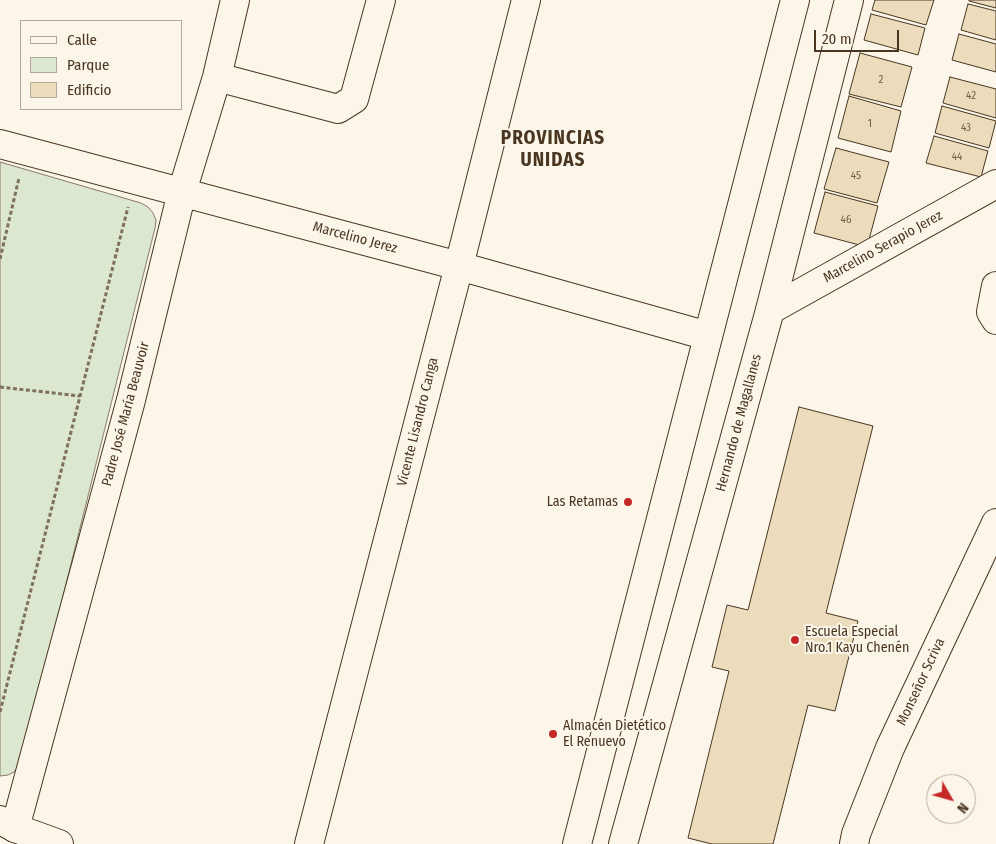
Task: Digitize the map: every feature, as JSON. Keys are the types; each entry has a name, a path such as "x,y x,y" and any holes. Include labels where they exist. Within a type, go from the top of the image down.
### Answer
{"street":[{"name":"Padre José María Beauvoir","path":"7,824 128,410 182,192 217,77 235,0"},
{"path":"217,77 338,109 354,99 381,0"},
{"name":"Vicente Lisandro Canga","path":"309,844 526,0"},
{"path":"577,844 795,0"},
{"name":"Hernando de Magallanes","path":"623,844 770,310 849,0"},
{"name":"Marcelino Jerez","path":"0,144 459,266 708,336"},
{"name":"Marcelino Serapio Jerez","path":"770,310 996,184"},
{"path":"996,286 991,312 996,320"},
{"name":"Monseñor Scriva","path":"854,844 856,834 890,748 996,523"},
{"path":"7,824 59,844"}],"path":[{"path":"0,259 19,175"},
{"path":"0,712 136,180"},
{"path":"0,387 80,396"}],"green space":[{"path":"0,162 141,203 148,207 156,220 22,760 14,772 0,776"}],"building":[{"path":"875,0 934,0 926,25 872,10"},
{"path":"996,0 996,8 969,1"},
{"path":"968,4 996,11 996,40 961,30"},
{"path":"871,14 925,28 918,55 864,40"},
{"path":"959,34 996,44 996,72 952,60"},
{"path":"860,53 912,67 901,107 849,94"},
{"path":"950,77 996,89 996,118 943,103"},
{"path":"849,96 901,111 891,152 838,138"},
{"path":"942,106 996,121 989,148 935,133"},
{"path":"934,136 988,151 981,177 926,163"},
{"path":"836,148 889,162 877,203 824,189"},
{"path":"825,192 878,206 867,247 814,233"},
{"path":"799,407 873,426 826,613 858,621 835,711 808,705 773,844 712,844 688,838 729,671 712,667 727,605 748,610"}],"place":[{"name":"Las Retamas","path":"628,502"},
{"name":"Escuela Especial Nro.1 Kayu Chenén","path":"795,640"},
{"name":"Almacén Dietético El Renuevo","path":"553,734"}],"district":[{"name":"PROVINCIAS UNIDAS","path":"553,150"}]}
